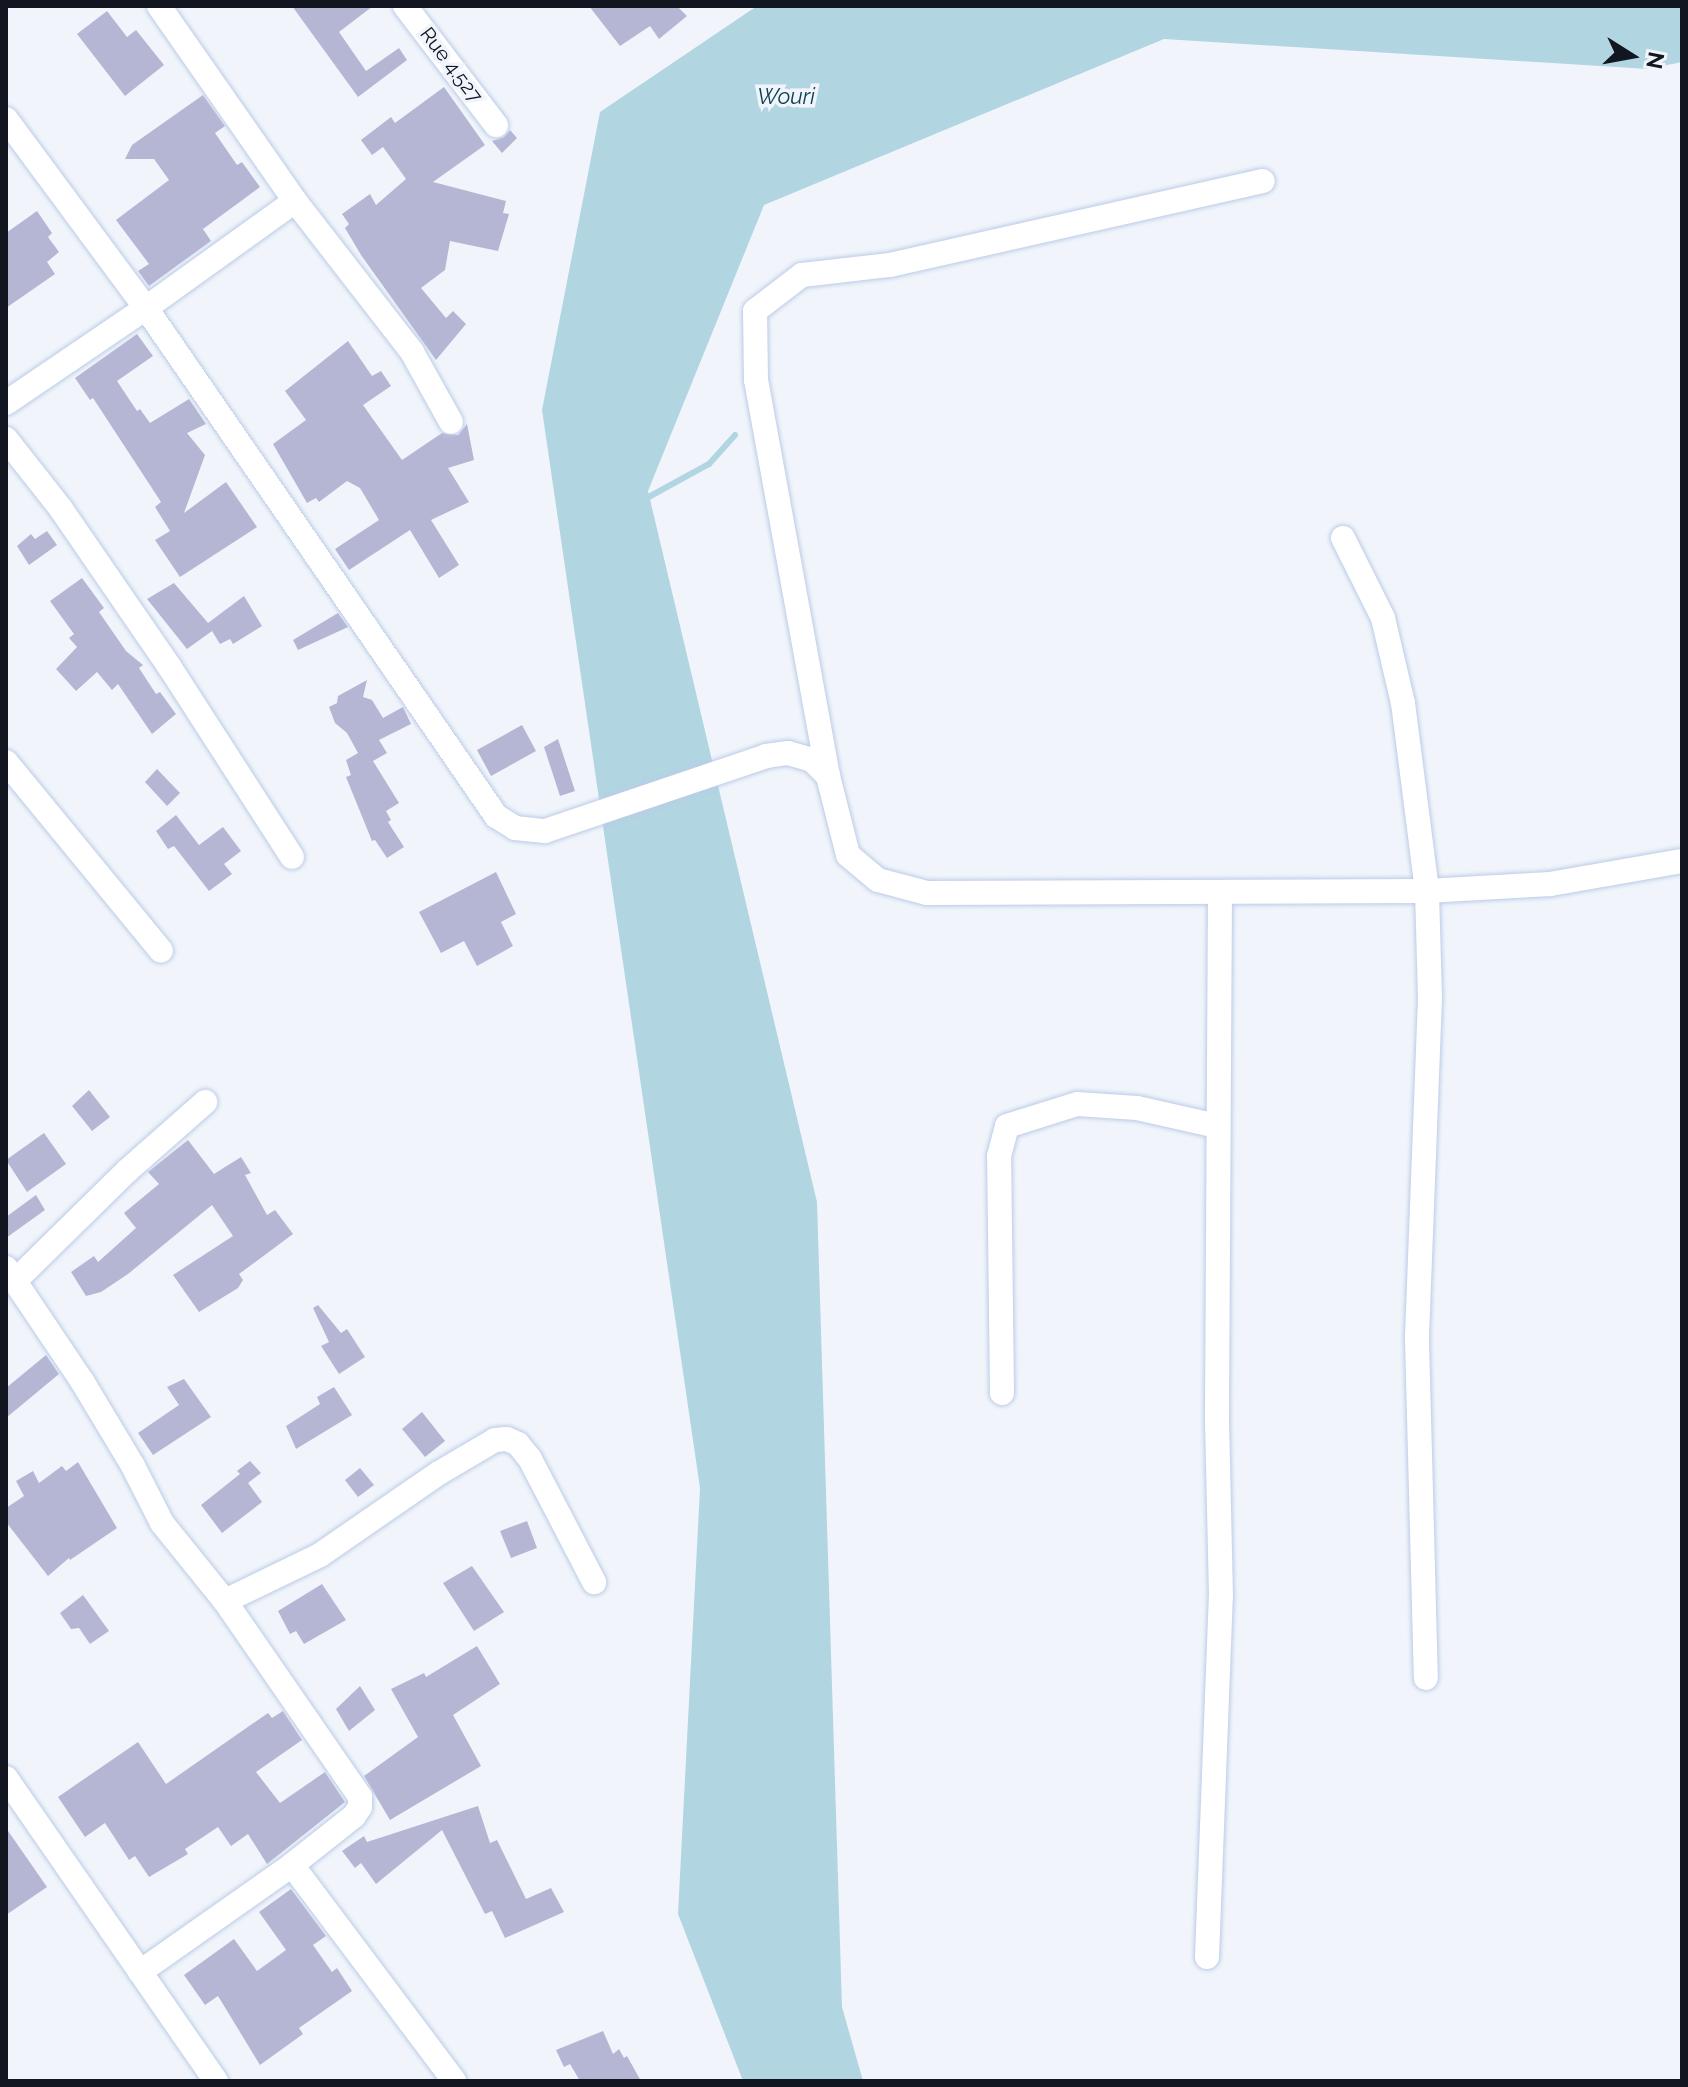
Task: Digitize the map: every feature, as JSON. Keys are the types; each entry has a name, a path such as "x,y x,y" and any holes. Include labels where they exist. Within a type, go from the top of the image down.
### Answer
{"street":[{"path":"159,6 295,201 412,352 451,422"},
{"name":"Rue 4.527","path":"405,6 496,125"},
{"path":"6,119 146,308 496,816 515,828 545,831 766,756 788,753 812,760 828,776"},
{"path":"1263,181 890,265 802,275 755,311 756,380 828,776 848,855 878,880 927,893 1427,891 1550,884 1682,861"},
{"path":"6,403 295,201"},
{"path":"6,439 61,509 160,652 292,857"},
{"path":"1343,538 1383,618 1403,703 1427,891 1430,998 1417,1340 1426,1678"},
{"path":"6,762 161,951"},
{"path":"1207,1957 1221,1596 1217,1126 1220,892"},
{"path":"140,1972 292,1865 354,1816 360,1807 360,1797 225,1601 162,1523 133,1466 11,1274 205,1102"},
{"path":"1002,1393 999,1156 1007,1126 1077,1104 1137,1108 1217,1126"},
{"path":"225,1601 320,1555 439,1473 495,1440 507,1439 518,1444 530,1459 594,1582"},
{"path":"6,1778 216,2081"},
{"path":"292,1865 454,2081"}],"water":[{"name":"Wouri","path":"757,6 1682,6 1682,62 1648,69 1164,39 764,205 648,491 817,1202 842,2007 863,2081 743,2081 678,1914 700,1488 542,410 600,112"}],"building":[{"path":"292,6 373,6 339,32 366,71 399,48 407,60 358,97"},
{"path":"589,6 677,6 687,16 659,39 650,26 620,46"},
{"path":"107,11 127,37 136,30 164,65 125,96 77,34"},
{"path":"444,87 485,145 433,182 506,201 503,213 509,214 498,251 450,241 445,270 421,288 446,318 453,311 466,324 436,360 361,255 345,228 349,224 342,214 370,194 376,205 406,179 383,147 372,155 361,140 391,117 395,123"},
{"path":"203,95 225,126 215,133 237,165 242,162 260,187 203,229 211,241 149,286 138,271 149,264 116,220 169,180 154,159 125,159 132,145"},
{"path":"510,130 517,138 502,153 492,141 504,137"},
{"path":"37,211 52,233 48,237 59,252 47,262 55,274 6,308 6,233"},
{"path":"137,334 153,356 117,381 137,411 140,409 150,423 189,399 206,424 187,433 205,455 184,513 226,482 257,527 180,577 155,540 170,531 155,507 161,502 93,398 90,400 75,378"},
{"path":"348,341 372,376 381,371 391,386 363,405 402,460 442,433 458,435 467,424 474,460 448,468 469,502 431,520 459,565 439,578 410,530 349,570 335,549 379,520 360,488 347,481 319,502 316,498 307,503 273,444 306,420 285,391"},
{"path":"47,531 57,545 29,565 17,546 31,534 35,539"},
{"path":"82,578 104,608 99,612 126,651 143,665 139,668 156,694 160,692 176,714 152,734 118,684 112,690 97,672 76,691 56,669 77,647 69,638 74,634 50,601"},
{"path":"174,583 208,623 244,596 262,626 233,644 230,639 220,644 212,631 187,649 147,599"},
{"path":"338,613 348,627 298,650 293,640"},
{"path":"367,680 363,697 372,700 383,718 403,707 411,724 379,740 387,753 373,761 399,803 386,811 391,820 388,822 404,847 387,858 375,840 372,841 346,777 351,775 346,760 358,753 347,733 335,723 329,707 337,703 338,696"},
{"path":"522,725 536,751 491,776 477,750"},
{"path":"558,739 575,791 560,796 544,747"},
{"path":"157,769 180,793 167,806 145,782"},
{"path":"176,815 199,845 223,827 241,851 224,864 232,874 209,891 174,846 168,849 156,831"},
{"path":"496,872 516,914 501,922 513,946 477,966 464,941 441,953 419,912"},
{"path":"89,1090 110,1117 92,1131 72,1106"},
{"path":"44,1133 66,1164 27,1192 6,1160"},
{"path":"188,1140 214,1174 241,1157 251,1173 245,1175 267,1215 275,1210 293,1234 239,1274 243,1280 238,1288 199,1312 173,1275 233,1236 212,1205 128,1274 101,1292 86,1296 71,1272 94,1256 98,1262 136,1228 124,1213 159,1184 148,1172"},
{"path":"36,1195 45,1210 6,1238 6,1217"},
{"path":"318,1305 341,1333 347,1329 365,1357 339,1374 321,1346 329,1342 313,1308"},
{"path":"46,1355 59,1374 6,1418 6,1388"},
{"path":"184,1379 211,1417 153,1455 138,1433 179,1405 167,1387"},
{"path":"334,1387 352,1415 296,1449 286,1426 320,1404 317,1397"},
{"path":"422,1412 445,1441 425,1457 402,1429"},
{"path":"250,1461 261,1473 248,1483 262,1502 222,1533 201,1505 240,1474 237,1471"},
{"path":"78,1462 117,1528 69,1558 48,1576 6,1522 6,1508 24,1496 16,1481 33,1471 39,1483 62,1466 66,1471"},
{"path":"360,1468 374,1485 358,1497 345,1480"},
{"path":"527,1521 537,1548 511,1558 500,1531"},
{"path":"472,1566 504,1612 474,1631 443,1583"},
{"path":"322,1584 346,1620 304,1644 296,1631 290,1634 278,1611"},
{"path":"83,1595 109,1631 90,1644 79,1628 71,1629 60,1613"},
{"path":"477,1646 500,1684 453,1715 481,1766 390,1820 364,1776 418,1737 391,1689 424,1673 426,1677"},
{"path":"360,1686 375,1710 349,1731 336,1709"},
{"path":"283,1711 302,1740 256,1772 280,1803 325,1772 345,1802 267,1864 248,1834 231,1846 218,1827 185,1849 188,1854 149,1877 135,1856 129,1860 105,1823 85,1837 58,1797 138,1742 166,1784 268,1713 272,1718"},
{"path":"478,1806 490,1843 497,1840 526,1899 551,1888 564,1912 505,1938 492,1911 485,1914 442,1830 376,1884 361,1863 355,1868 342,1851 364,1836 367,1842"},
{"path":"6,1828 47,1887 6,1915"},
{"path":"291,1889 326,1936 313,1945 332,1972 337,1968 352,1991 299,2028 303,2034 260,2065 218,1996 205,2005 184,1975 234,1939 257,1971 286,1950 259,1912"},
{"path":"603,2031 613,2054 619,2049 624,2058 627,2056 641,2081 580,2081 570,2064 564,2067 556,2050"}],"waterway":[{"path":"645,499 709,464 735,435"}]}
